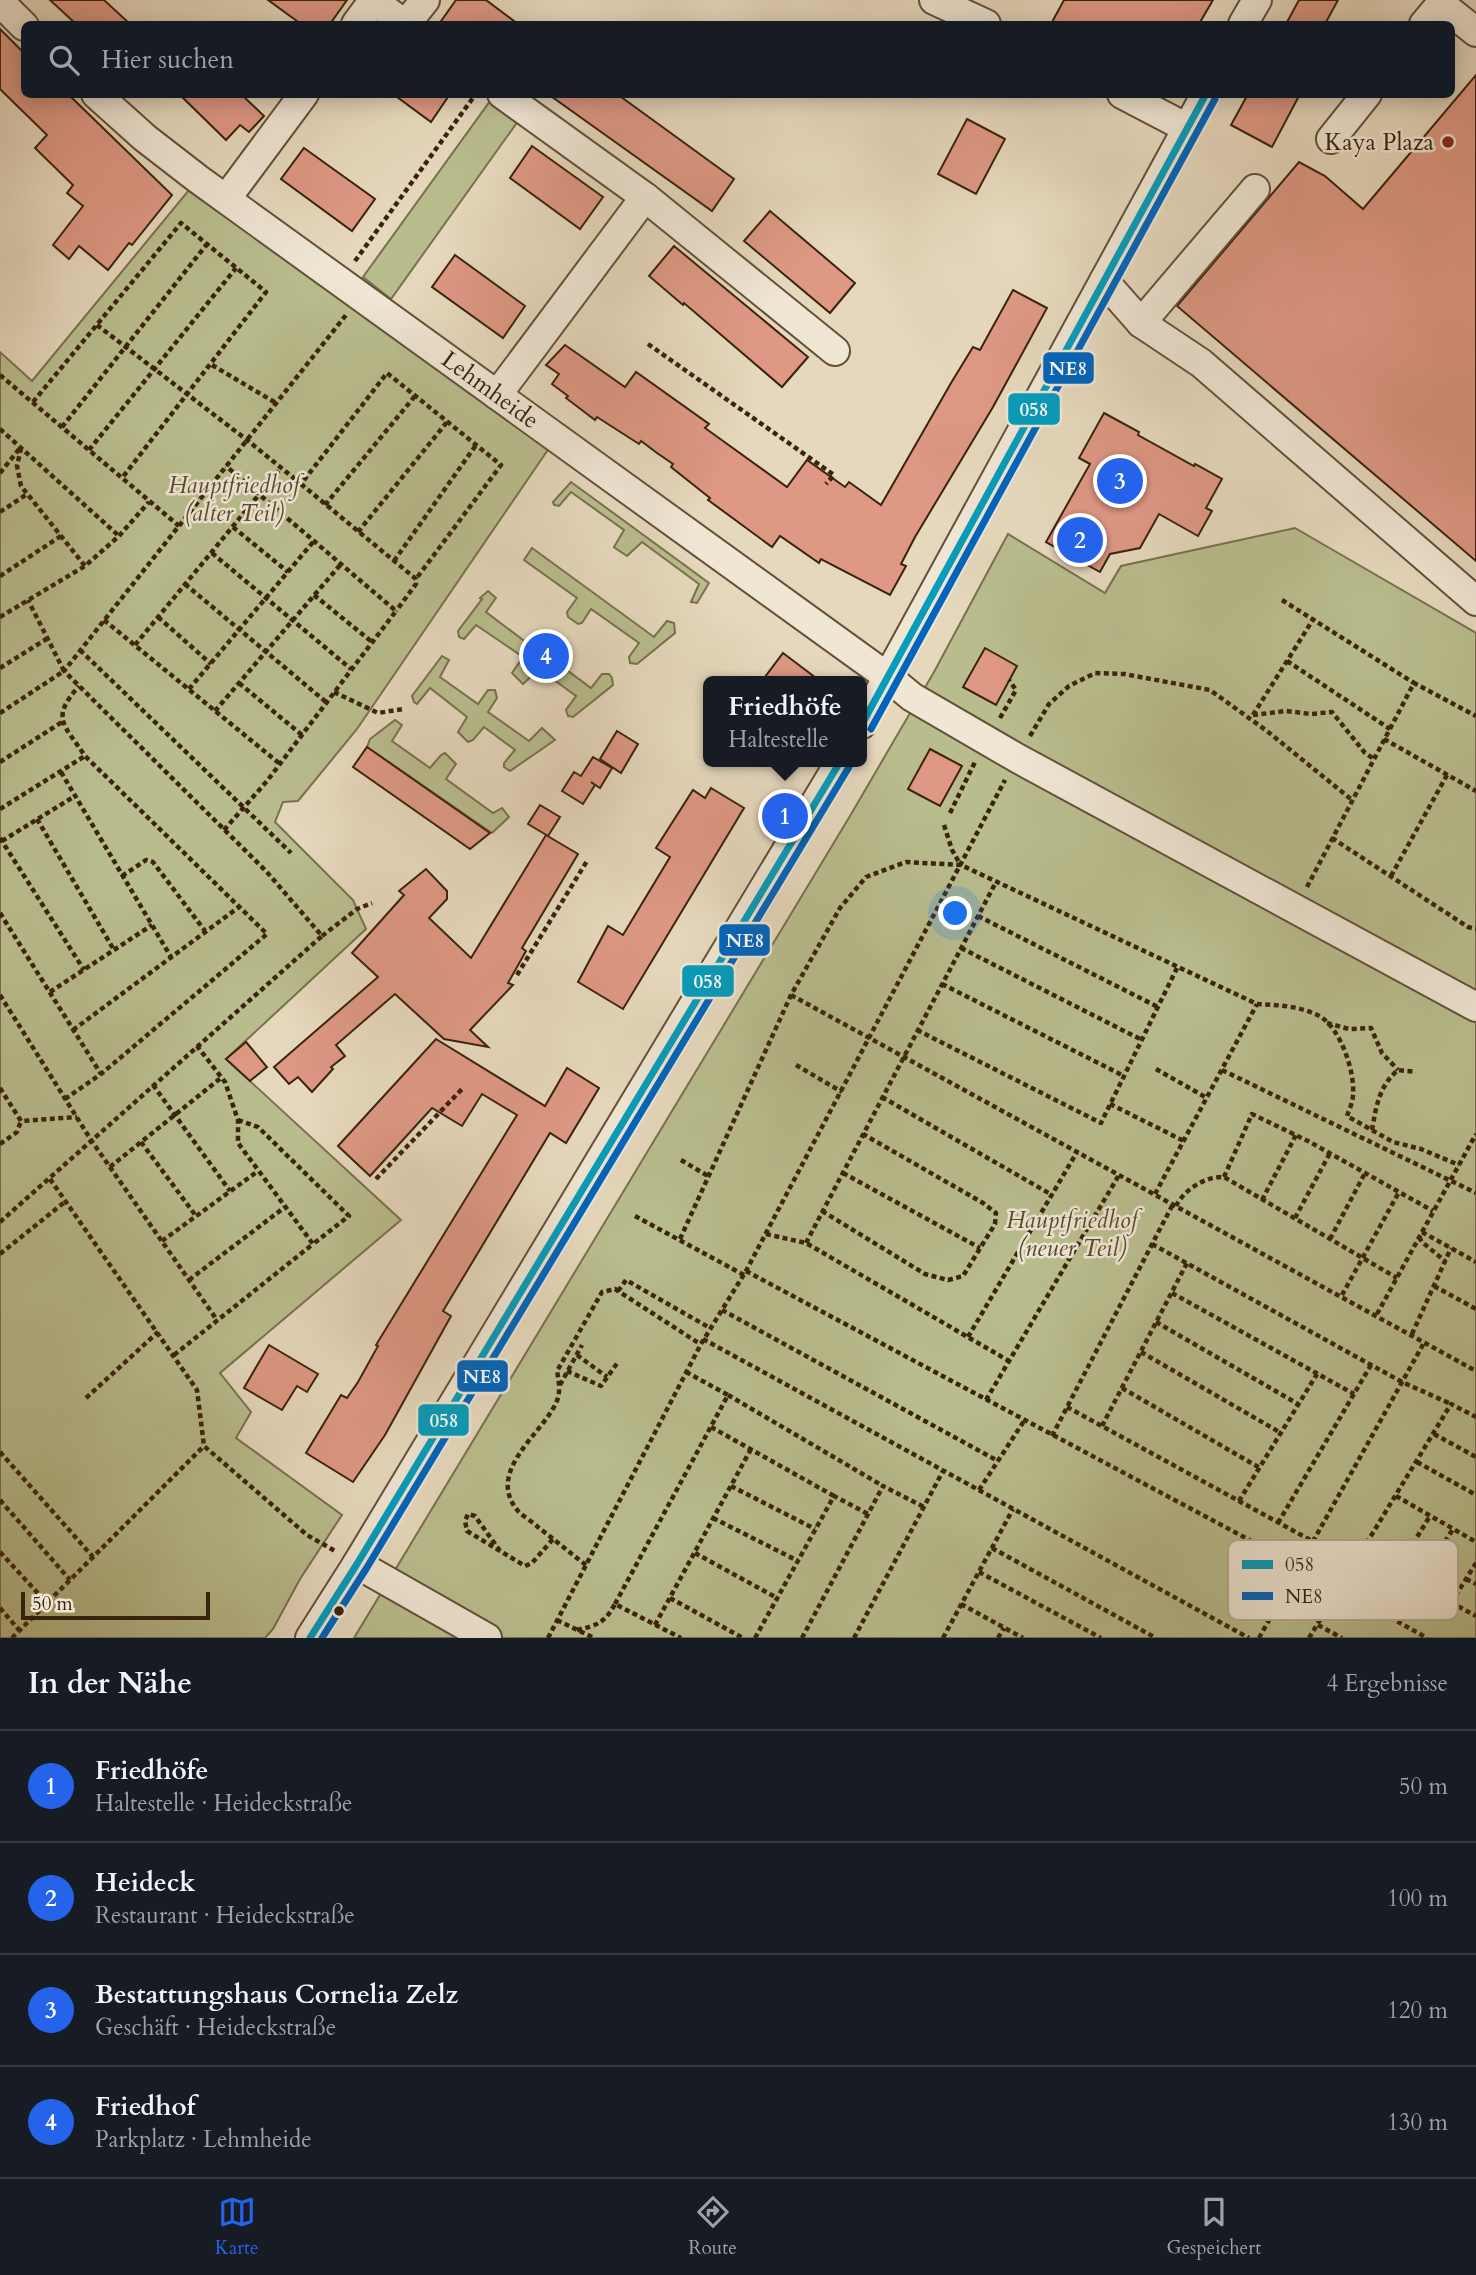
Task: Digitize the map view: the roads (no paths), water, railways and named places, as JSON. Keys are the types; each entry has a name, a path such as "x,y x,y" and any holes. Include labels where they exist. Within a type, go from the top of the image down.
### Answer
{"street":[{"path":"408,21 425,0"},
{"path":"934,0 980,21"},
{"path":"1245,21 1257,0"},
{"path":"358,21 373,1 402,21"},
{"path":"0,2 21,23"},
{"path":"1434,9 1476,32"},
{"name":"Lehmheide","path":"100,98 145,138 226,199 889,678 912,698 1017,758 1476,1007"},
{"path":"226,199 301,98"},
{"path":"508,98 645,197 835,351"},
{"path":"1130,98 1187,128"},
{"path":"867,715 1204,98"},
{"path":"1331,139 1364,98"},
{"path":"1140,323 1255,189"},
{"path":"496,395 645,197"},
{"path":"1104,281 1140,323 1201,363 1476,601"},
{"path":"310,1638 837,767"},
{"path":"357,1564 487,1638"}],"place":[{"name":"Kaya Plaza","path":"1448,142"},
{"name":"Bestattungshaus Cornelia Zelz","path":"1120,481"},
{"name":"Heideck","path":"1080,540"},
{"name":"Friedhof","path":"546,656"},
{"name":"Friedhöfe","path":"785,816"}],"park label":[{"name":"Hauptfriedhof (alter Teil)","path":"234,499"},
{"name":"Hauptfriedhof (neuer Teil)","path":"1072,1234"}]}
